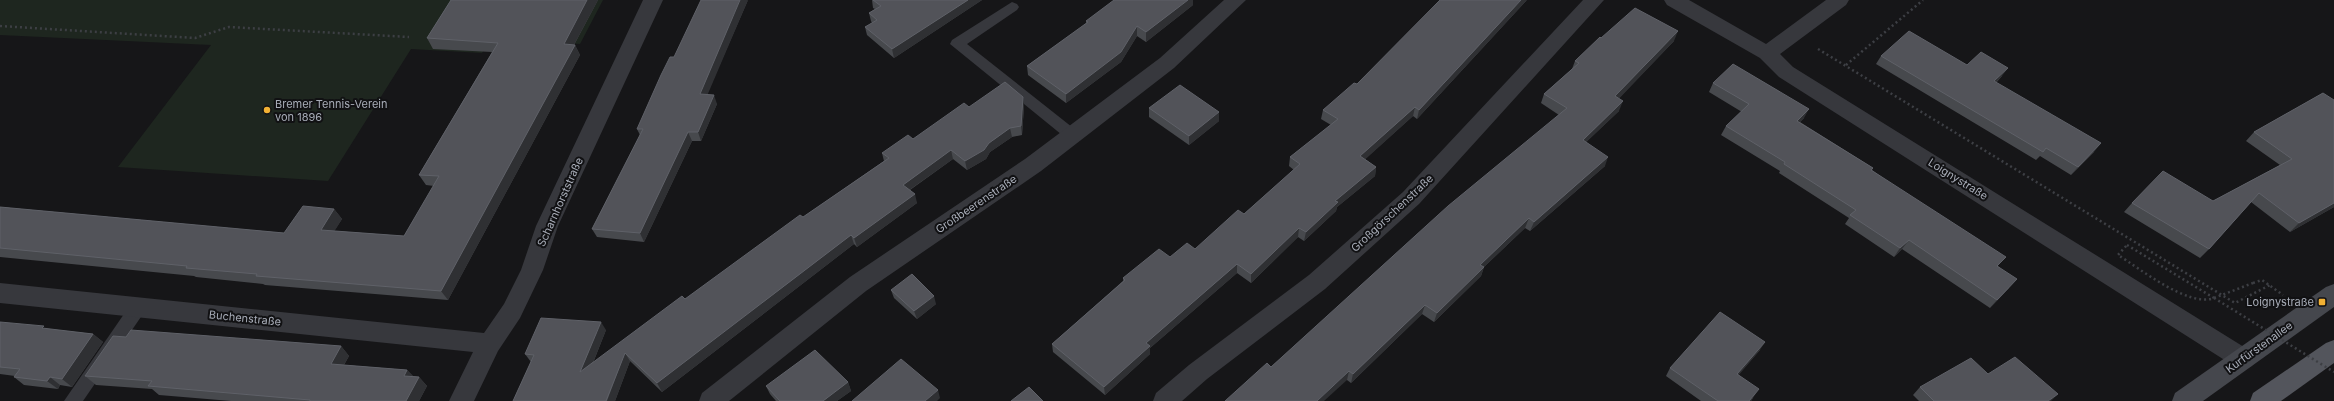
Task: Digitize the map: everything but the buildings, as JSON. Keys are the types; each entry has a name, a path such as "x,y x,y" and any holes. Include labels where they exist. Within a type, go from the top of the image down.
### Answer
{"main road":[{"name":"Kurfürstenallee","path":"2184,401 2334,294"},
{"path":"2262,401 2334,350"}],"street":[{"name":"Scharnhorststraße","path":"461,401 490,344 512,312 532,270 547,226 653,0"},
{"name":"Großbeerenstraße","path":"711,401 858,284 1026,169 1167,63 1236,0"},
{"name":"Großgörschenstraße","path":"1165,401 1198,372 1317,282 1411,198 1594,0"},
{"name":"Loignystraße","path":"1674,0 1767,53 1786,72 2243,359"},
{"path":"1767,53 1839,0"},
{"name":"Buchenstraße","path":"0,293 139,306 490,344"}],"lane":[{"path":"1012,7 957,44 1072,135"},
{"path":"73,401 139,306"}],"path":[{"path":"1846,65 1924,0"},
{"path":"0,26 195,38 229,27 409,38"},
{"path":"1794,34 2235,303 2270,285"},
{"path":"2262,280 2224,294 2217,297 2210,300 2182,295 2118,255 2127,245 2214,298 2287,344 2334,372"}],"shaded area":[{"name":"Bremer Tennis-Verein von 1896","path":"0,0 603,0 580,44 491,39 482,53 411,49 328,181 118,167 211,45 0,35"}],"place":[{"name":"Bremer Tennis-Verein von 1896","path":"267,110"},
{"name":"Loignystraße","path":"2322,302"}]}
